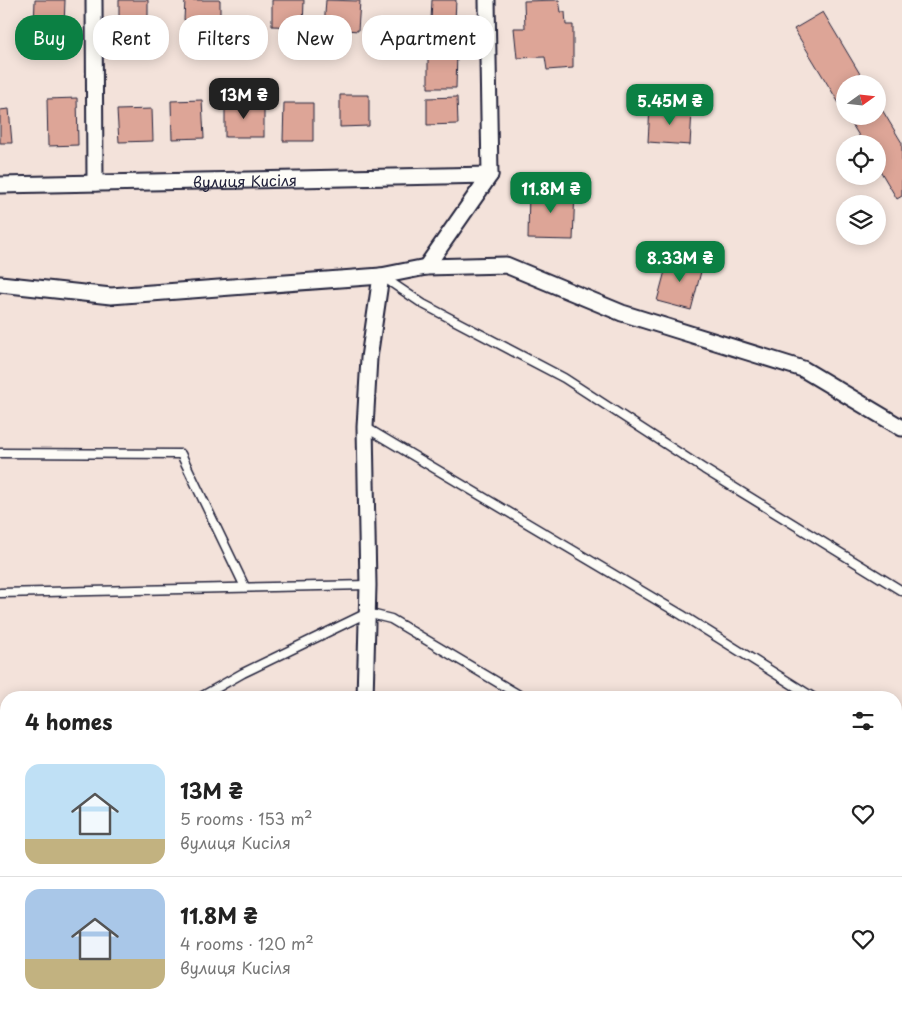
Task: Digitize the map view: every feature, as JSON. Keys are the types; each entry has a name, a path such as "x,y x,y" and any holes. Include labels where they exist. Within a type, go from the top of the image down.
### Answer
{"street":[{"path":"94,0 95,183"},
{"path":"426,267 490,175 487,0"},
{"name":"вулиця Кисіля","path":"0,185 490,175"},
{"path":"0,284 111,296 381,276 426,267 506,265 622,313 803,369 902,428"},
{"path":"365,691 368,585 365,427 369,358 381,276"}],"lane":[{"path":"381,276 423,304 564,378 704,469 902,591"},
{"path":"365,427 682,615 803,691"},
{"path":"0,453 181,454 245,587"},
{"path":"0,593 368,585"},
{"path":"211,691 242,673 367,614 392,619 512,691"}],"building":[{"path":"35,0 65,0 64,15 34,15"},
{"path":"119,0 148,0 148,15 119,15"},
{"path":"185,0 220,0 220,15 184,15"},
{"path":"272,0 304,0 303,15 278,15 278,26 272,26"},
{"path":"326,0 360,1 358,31 352,30 352,15 325,15"},
{"path":"432,0 456,0 455,15 431,15"},
{"path":"559,0 561,12 565,12 566,25 573,25 573,68 547,70 545,57 517,58 514,28 525,28 524,1"},
{"path":"823,12 861,75 836,75 836,98 794,29"},
{"path":"428,60 457,60 456,88 428,88"},
{"path":"340,95 369,95 369,126 340,127"},
{"path":"457,97 458,124 427,125 427,98"},
{"path":"77,98 78,145 48,146 47,99"},
{"path":"202,100 204,138 172,139 171,101"},
{"path":"225,103 264,103 264,137 225,137"},
{"path":"284,103 313,103 313,141 283,141"},
{"path":"650,107 692,110 690,145 648,142"},
{"path":"9,109 12,143 0,143 0,110"},
{"path":"152,109 153,141 119,142 117,110"},
{"path":"886,116 902,143 902,196 897,199 886,180 886,135 859,135 852,125 886,125"},
{"path":"529,189 575,190 573,240 528,239"},
{"path":"669,256 703,264 691,310 657,301"}]}
